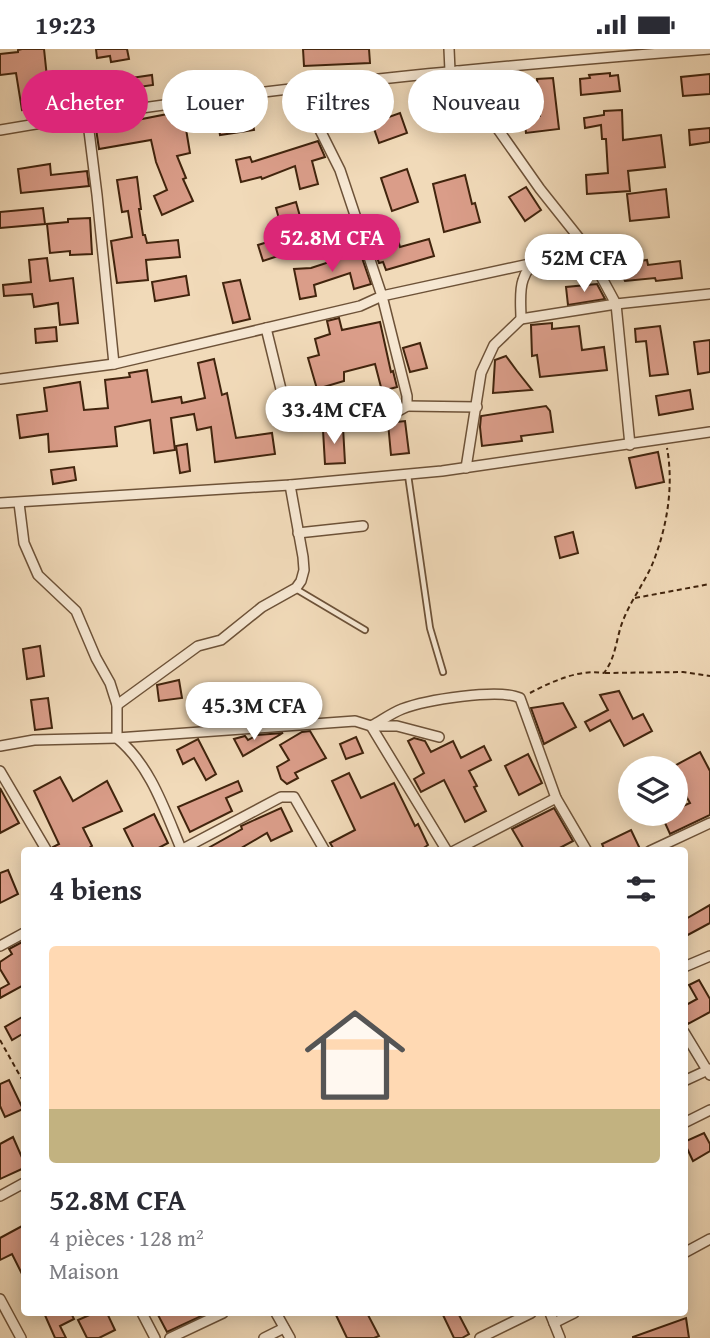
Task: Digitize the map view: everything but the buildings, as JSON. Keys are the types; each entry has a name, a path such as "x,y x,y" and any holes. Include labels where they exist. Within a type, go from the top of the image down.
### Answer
{"street":[{"path":"449,49 453,70"},
{"path":"463,70 661,51 710,49"},
{"path":"148,107 282,90"},
{"path":"0,129 21,126"},
{"path":"89,133 114,363"},
{"path":"322,133 340,170 382,296 407,396 407,406"},
{"path":"499,133 583,243 616,304 630,445"},
{"path":"0,379 114,363 266,328 360,306 382,296 534,263 554,251 583,243"},
{"path":"521,319 523,280 534,263"},
{"path":"466,468 481,373 494,345 521,319 616,304 710,294"},
{"path":"266,328 288,418 298,426 393,414 407,406 477,407"},
{"path":"0,503 289,485 408,474 710,432"},
{"path":"117,705 198,646 221,640 262,607 296,589 304,570 289,485"},
{"path":"19,503 24,543 38,575 54,587 76,611 110,683 117,705 117,738 128,748 152,782 180,847"},
{"path":"298,533 363,526"},
{"path":"371,726 402,709 464,695 511,694 520,698 556,798 585,847"},
{"path":"0,746 34,740 117,738 355,721 371,726 397,726 439,737"},
{"path":"371,726 445,847"},
{"path":"0,771 45,847"},
{"path":"187,847 281,797 295,797 323,847"},
{"path":"462,847 556,798"},
{"path":"659,847 710,823"},
{"path":"0,946 21,935"},
{"path":"688,965 710,956"},
{"path":"688,1038 709,1072 688,1080"},
{"path":"688,1121 710,1110"},
{"path":"0,1196 21,1185"},
{"path":"688,1251 710,1239"},
{"path":"0,1299 21,1338"},
{"path":"144,1316 155,1338"},
{"path":"170,1338 217,1316"},
{"path":"278,1316 290,1338"},
{"path":"480,1338 525,1316"},
{"path":"551,1316 559,1338"},
{"path":"554,1323 568,1316"},
{"path":"264,1338 284,1328"}],"lane":[{"path":"408,474 430,628 443,672"},
{"path":"296,589 365,630"}],"path":[{"path":"604,673 612,663 623,619 652,565 670,500 671,467 666,439"},
{"path":"634,599 710,584"},
{"path":"520,698 571,676 594,671 683,672 710,676"},
{"path":"0,1040 21,1078"}]}
